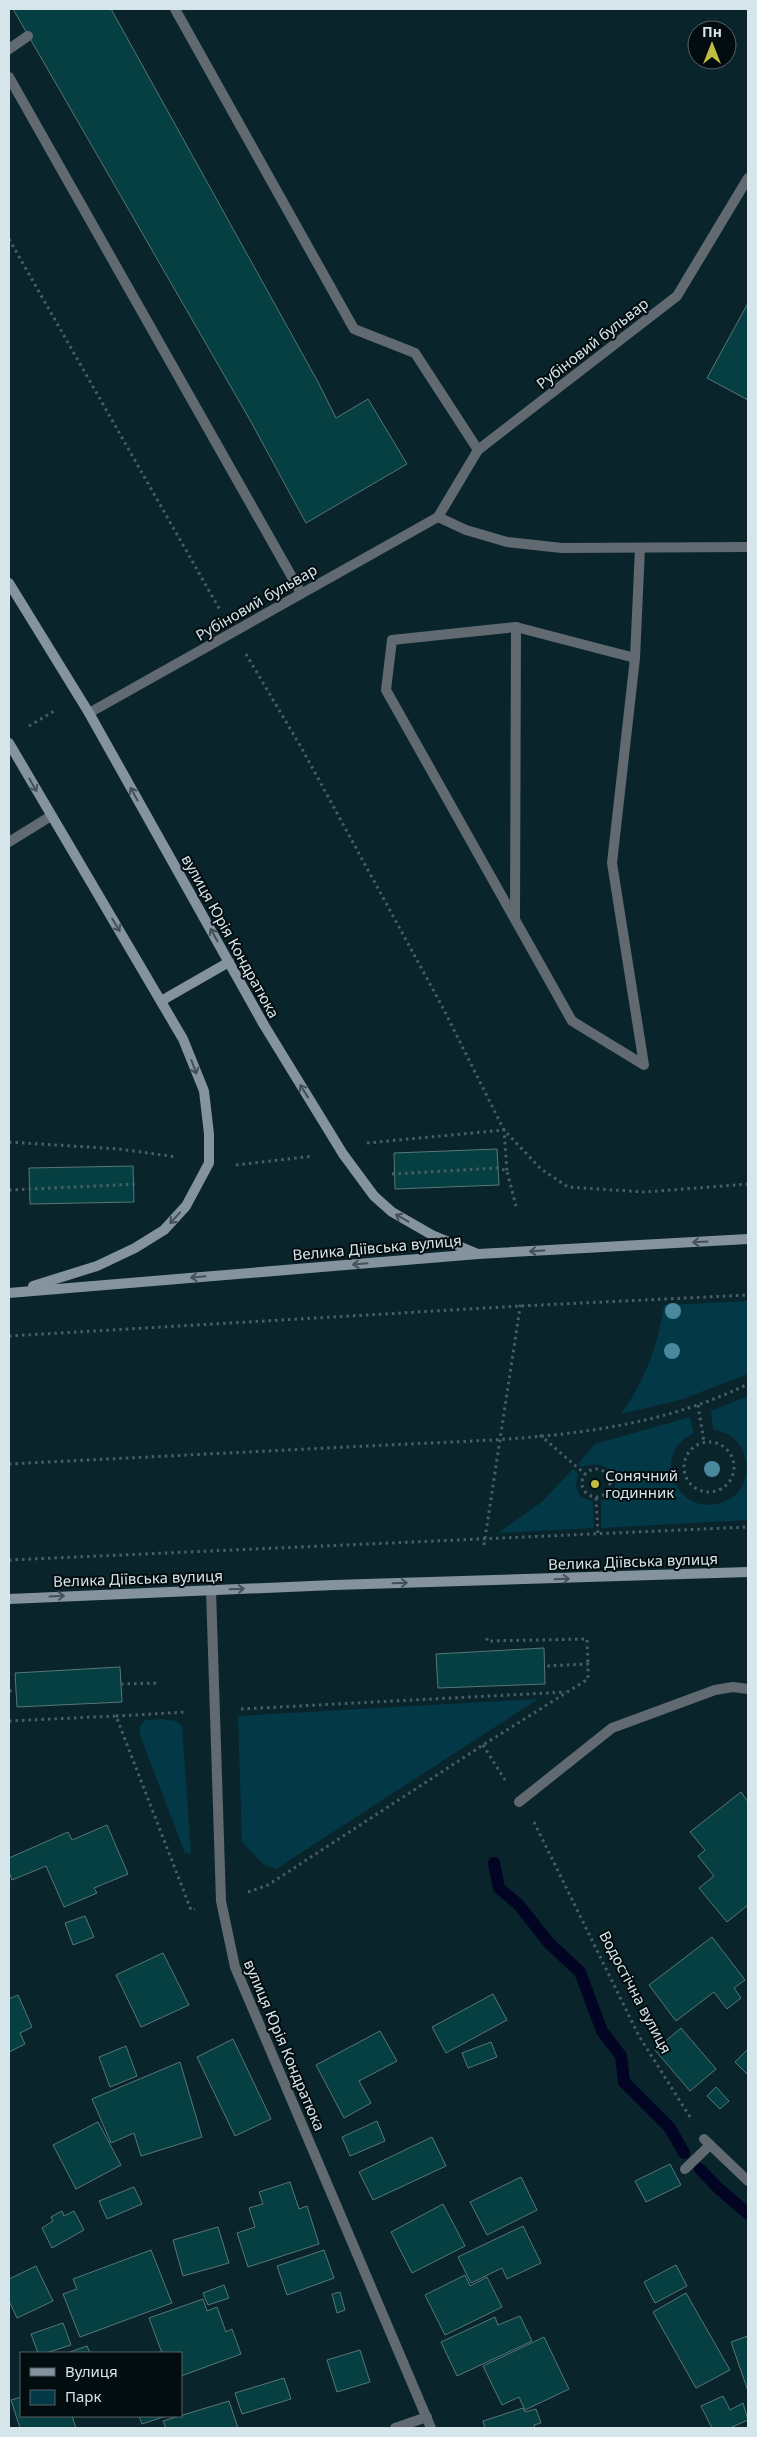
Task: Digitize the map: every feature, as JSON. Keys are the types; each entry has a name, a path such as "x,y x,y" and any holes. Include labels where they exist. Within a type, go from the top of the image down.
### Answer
{"main road":[{"name":"вулиця Юрія Кондратюка","path":"9,583 89,713 229,962 343,1154 374,1196 392,1212 432,1235 478,1254"},
{"path":"9,744 183,1039 204,1091 210,1134 209,1163 186,1206 164,1230 135,1248 97,1266 11,1293"},
{"path":"161,1001 229,962"},
{"name":"Велика Діївська вулиця","path":"11,1293 478,1254 748,1239"},
{"name":"Велика Діївська вулиця","path":"9,1599 211,1590 748,1572"}],"street":[{"path":"175,9 354,329 416,353 478,450"},
{"path":"9,49 28,36"},
{"path":"9,77 301,593"},
{"name":"Рубіновий бульвар","path":"89,713 438,517 478,450 676,296 748,178"},
{"path":"438,517 466,530 506,542 562,548 748,547"},
{"path":"635,658 516,627 392,640 386,690 572,1021 644,1065 612,862 635,658 640,548"},
{"path":"515,920 516,627"},
{"path":"9,842 51,816"},
{"name":"вулиця Юрія Кондратюка","path":"211,1590 221,1901 235,1967 431,2428"},
{"path":"519,1802 612,1728 715,1690 733,1687 748,1689"},
{"path":"685,2169 707,2142 748,2181"},
{"path":"394,2428 427,2417"}],"path":[{"path":"9,239 233,633 306,756 442,1006 504,1130 541,1169 568,1187 644,1192 748,1184"},
{"path":"26,728 56,710"},
{"path":"363,1145 504,1130"},
{"path":"504,1130 507,1171 517,1210"},
{"path":"9,1142 119,1149 177,1158"},
{"path":"236,1165 316,1156"},
{"path":"392,1174 498,1168 507,1171"},
{"path":"9,1190 139,1184"},
{"path":"9,1336 520,1306 748,1295"},
{"path":"484,1545 520,1300"},
{"path":"9,1464 500,1439 601,1430 698,1405 748,1384"},
{"path":"698,1405 704,1442"},
{"path":"540,1436 584,1474"},
{"path":"704,1442 717,1442 725,1447 732,1454 735,1463 731,1481 724,1488 716,1492 697,1490 685,1476 686,1457 691,1449 704,1442"},
{"path":"595,1468 604,1471 610,1478 610,1487 605,1494 596,1498 587,1495 582,1488 581,1479 584,1474 595,1468"},
{"path":"596,1498 598,1534"},
{"path":"9,1560 748,1527"},
{"path":"116,1716 191,1910 268,1885 588,1679 587,1639 487,1641 487,1638"},
{"path":"545,1666 588,1664"},
{"path":"121,1684 160,1683"},
{"path":"9,1692 16,1690"},
{"path":"232,1709 567,1692"},
{"path":"9,1721 189,1712"},
{"name":"Водостічна вулиця","path":"483,1745 534,1823 639,2036 707,2142"}],"green space":[{"path":"748,1301 748,1374 680,1400 621,1414 637,1389 649,1362 662,1320 664,1305"},
{"path":"748,1396 748,1520 601,1528 601,1501 614,1489 615,1481 613,1475 601,1465 592,1464 582,1467 578,1464 595,1444 690,1417 694,1433 680,1443 672,1457 671,1471 676,1485 685,1496 698,1503 713,1504 731,1498 742,1488 745,1481 746,1465 743,1451 737,1441 727,1434 713,1429 711,1411"},
{"path":"573,1469 578,1473 576,1486 580,1496 593,1502 594,1528 498,1533 543,1501"},
{"path":"538,1699 276,1869 263,1864 242,1842 238,1716"},
{"path":"163,1719 176,1721 182,1726 191,1854 185,1853 140,1735 140,1726 145,1720"}],"building":[{"path":"13,9 111,9 318,382 336,418 368,399 407,464 306,523 250,420"},
{"path":"748,303 748,400 707,378"},
{"path":"497,1149 499,1185 395,1189 394,1153"},
{"path":"133,1166 134,1202 30,1204 29,1168"},
{"path":"544,1648 545,1684 438,1688 436,1654"},
{"path":"120,1667 122,1702 17,1707 15,1673"},
{"path":"741,1792 748,1802 748,1905 727,1922 699,1888 714,1876 698,1856 705,1850 690,1832"},
{"path":"107,1825 128,1874 94,1888 97,1893 64,1907 46,1866 12,1880 9,1872 9,1858 68,1832 72,1840"},
{"path":"85,1916 94,1937 73,1945 65,1923"},
{"path":"712,1937 745,1980 734,1988 741,1998 727,2009 714,1992 676,2021 649,1985"},
{"path":"163,1953 189,2005 141,2027 116,1975"},
{"path":"493,1994 507,2020 446,2053 432,2027"},
{"path":"18,1995 32,2027 20,2033 25,2044 9,2052 9,1999"},
{"path":"681,2028 716,2069 690,2091 655,2050"},
{"path":"380,2031 397,2061 359,2081 371,2103 344,2118 316,2065"},
{"path":"233,2039 271,2119 235,2136 197,2057"},
{"path":"491,2042 497,2057 468,2068 462,2053"},
{"path":"126,2046 137,2076 110,2087 99,2057"},
{"path":"748,2049 748,2075 735,2062"},
{"path":"180,2062 202,2137 141,2156 134,2133 111,2143 92,2099"},
{"path":"716,2087 729,2101 720,2109 707,2096"},
{"path":"377,2121 385,2141 350,2156 342,2137"},
{"path":"98,2122 121,2165 76,2189 53,2145"},
{"path":"432,2137 446,2166 373,2200 359,2172"},
{"path":"670,2164 681,2185 646,2202 635,2181"},
{"path":"521,2177 537,2210 487,2235 470,2202"},
{"path":"290,2182 299,2209 307,2206 319,2244 248,2267 237,2233 255,2227 249,2208 263,2204 259,2192"},
{"path":"134,2187 142,2204 107,2219 99,2201"},
{"path":"443,2204 465,2246 412,2273 391,2232"},
{"path":"62,2211 64,2216 74,2211 84,2230 52,2248 42,2228 53,2221 51,2217"},
{"path":"523,2226 541,2263 507,2279 502,2268 471,2283 458,2257"},
{"path":"218,2227 229,2263 183,2276 173,2240"},
{"path":"151,2250 172,2303 80,2337 63,2294 77,2289 73,2279"},
{"path":"324,2250 334,2278 287,2295 277,2266"},
{"path":"676,2265 687,2286 655,2303 644,2282"},
{"path":"36,2266 53,2301 17,2318 9,2301 9,2279"},
{"path":"465,2275 470,2286 487,2277 502,2307 445,2335 425,2295"},
{"path":"224,2285 229,2298 208,2305 203,2293"},
{"path":"340,2292 345,2310 337,2313 332,2294"},
{"path":"686,2293 730,2370 696,2388 653,2312"},
{"path":"203,2299 207,2311 217,2307 226,2332 232,2329 241,2354 182,2376 182,2352 162,2352 149,2318"},
{"path":"520,2316 532,2341 457,2376 441,2342 495,2317 498,2325"},
{"path":"63,2323 71,2345 49,2352 38,2352 31,2334"},
{"path":"748,2336 748,2391 731,2342"},
{"path":"544,2337 569,2389 525,2410 519,2397 502,2405 483,2366"},
{"path":"87,2346 90,2352 70,2352"},
{"path":"360,2350 370,2382 337,2392 327,2360"},
{"path":"284,2378 291,2399 242,2414 235,2393"},
{"path":"723,2396 730,2410 743,2403 748,2420 730,2428 712,2428 701,2406"},
{"path":"20,2397 20,2417 72,2417 76,2428 20,2428 11,2400"},
{"path":"229,2401 238,2428 166,2428 163,2421 182,2417 182,2415"},
{"path":"523,2408 525,2412 536,2409 541,2423 534,2425 535,2428 485,2428 483,2421"},
{"path":"139,2417 163,2417 142,2424"}],"waterway":[{"path":"494,1863 499,1888 518,1904 549,1943 580,1972 602,2031 621,2056 624,2082 670,2128 684,2153"},
{"path":"700,2169 748,2214"}],"place":[{"name":"Сонячний годинник","path":"595,1484"}]}
